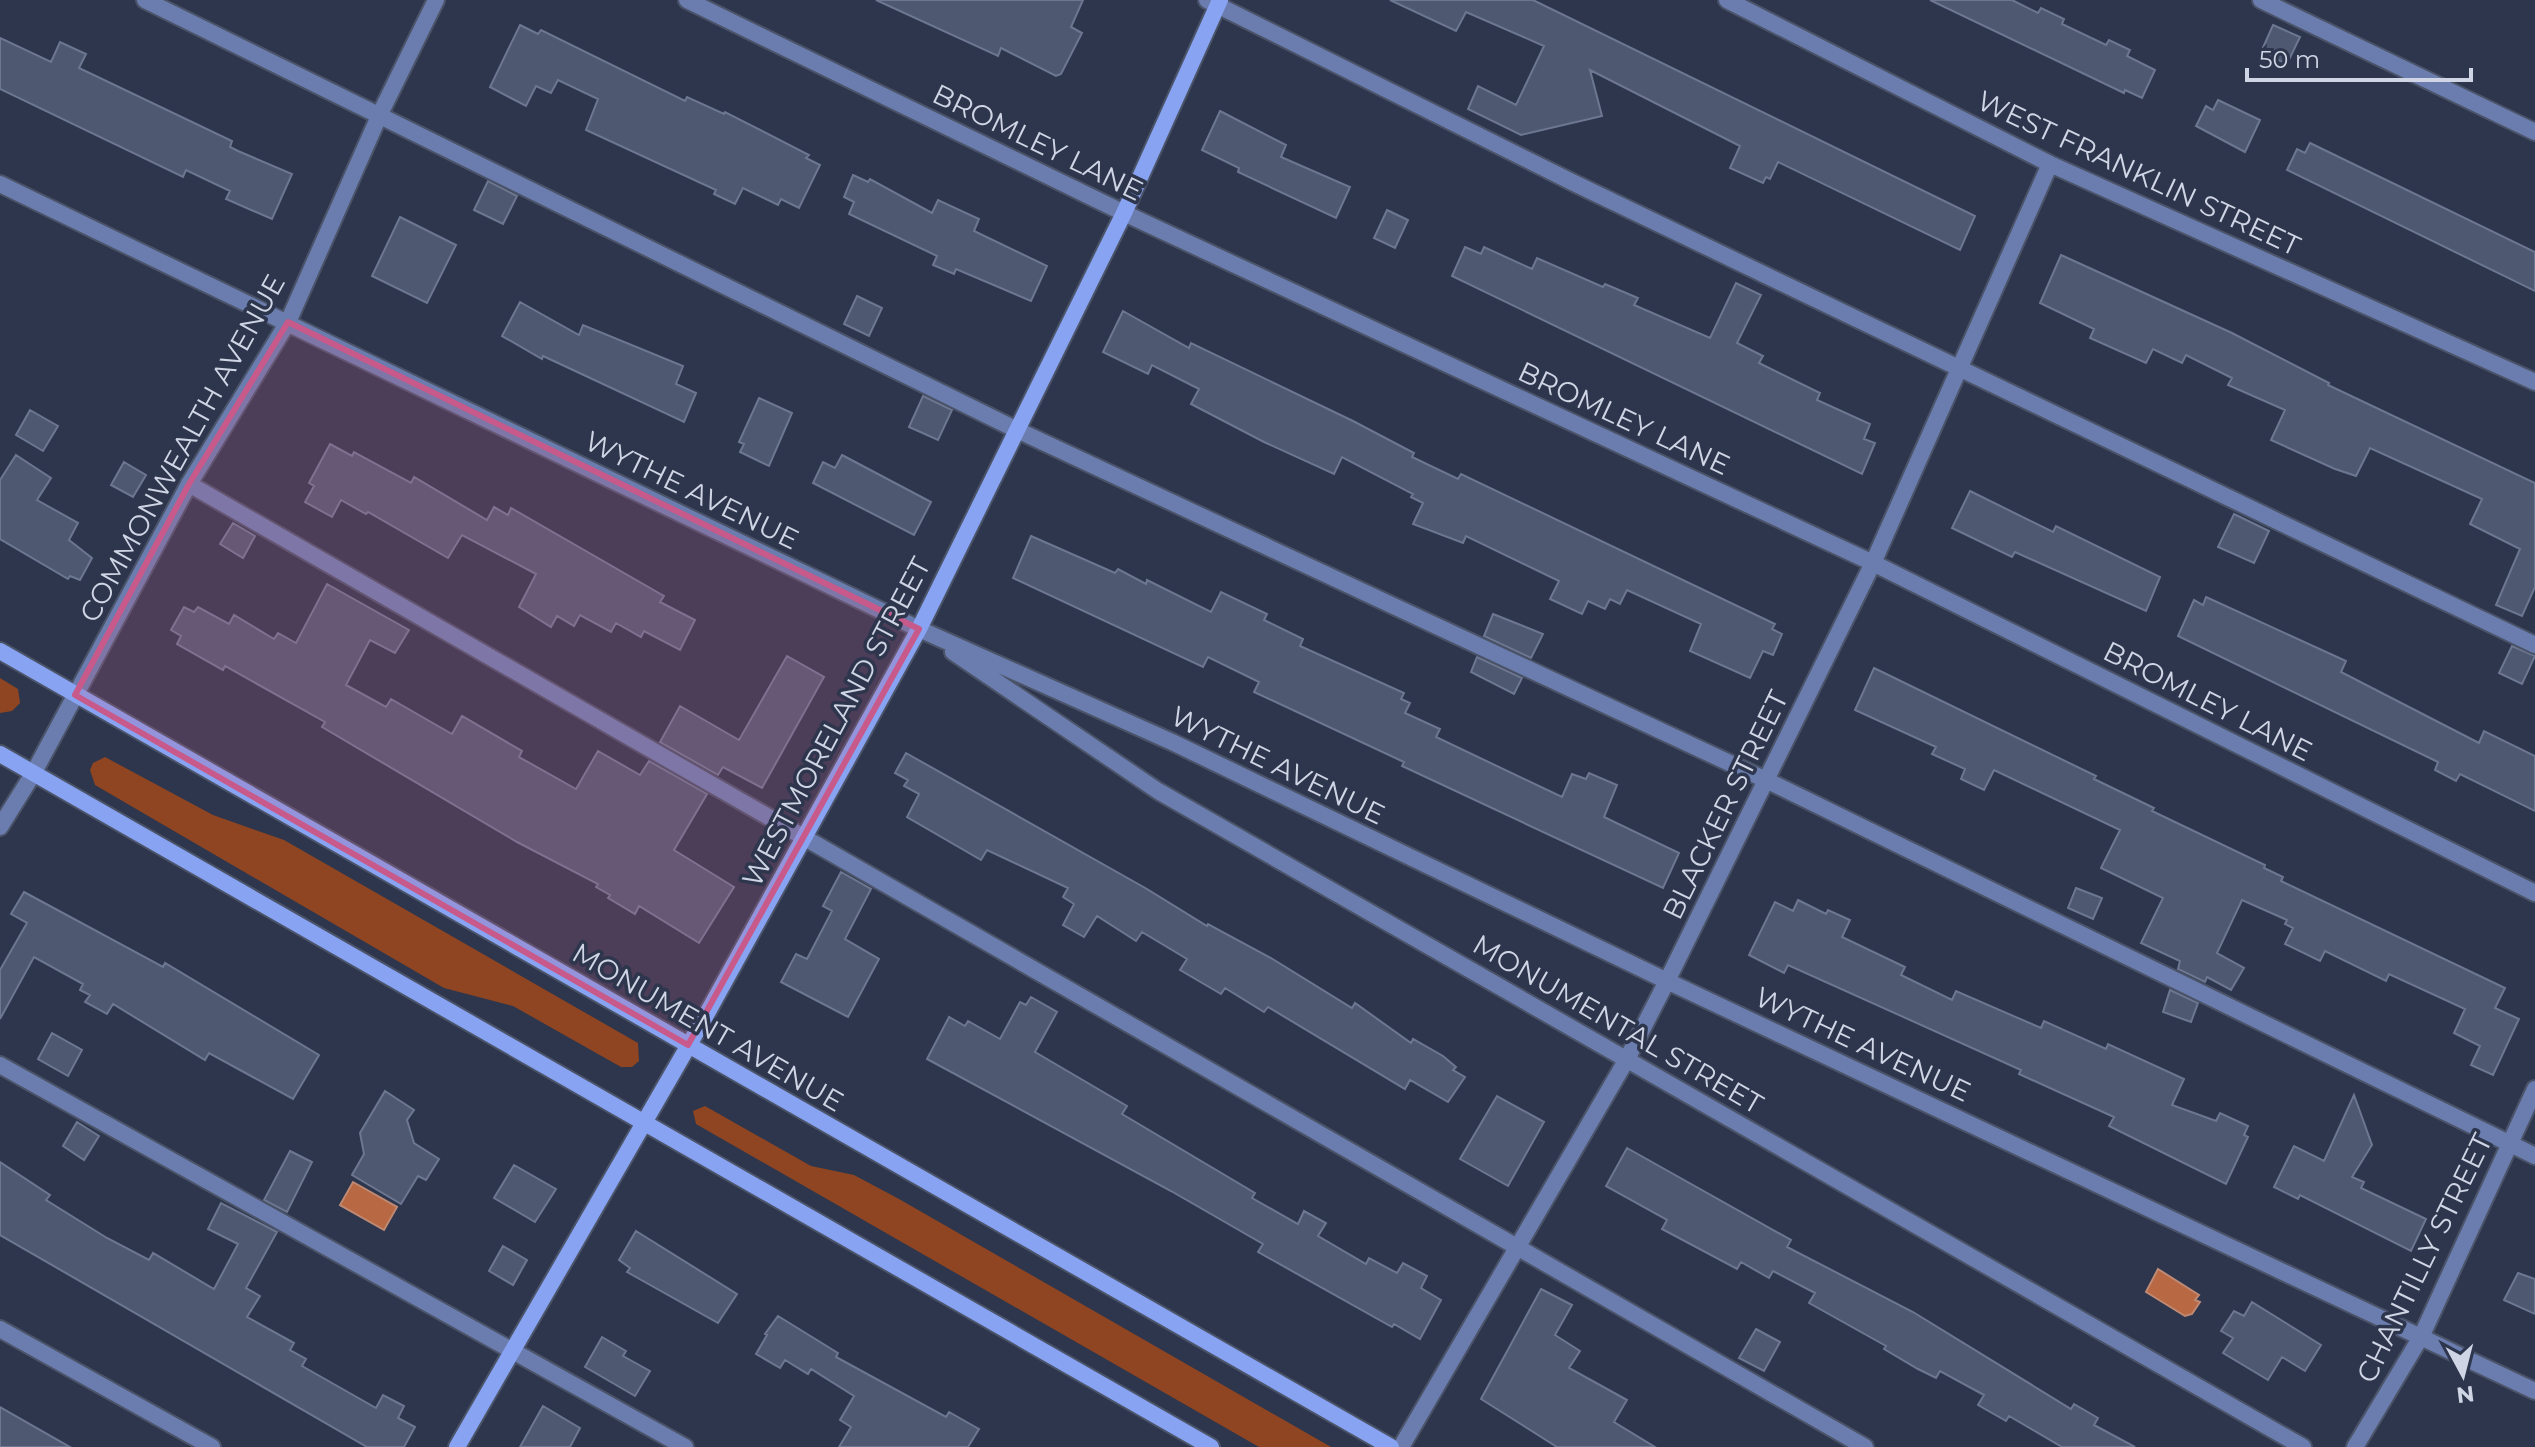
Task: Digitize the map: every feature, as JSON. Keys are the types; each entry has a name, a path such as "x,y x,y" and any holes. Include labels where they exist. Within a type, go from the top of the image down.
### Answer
{"street":[{"path":"145,0 1017,430 1766,780 2535,1156"},
{"name":"COMMONWEALTH AVENUE","path":"0,827 33,774 189,484 288,322 380,114 436,0"},
{"name":"BROMLEY LANE","path":"687,0 1124,213 1873,563 2535,893"},
{"name":"WEST FRANKLIN STREET","path":"1727,0 2050,164 2535,382"},
{"path":"2261,0 2535,132"},
{"path":"1215,2 1959,369 2535,645"},
{"name":"WESTMORELAND STREET","path":"457,1447 645,1122 919,629 1124,213 1215,2"},
{"name":"BLACKER STREET","path":"1401,1447 1627,1059 1667,981 1873,563 2050,164"},
{"name":"WYTHE AVENUE","path":"0,184 919,629 1172,742 1667,981 2535,1391"},
{"path":"189,484 1865,1447"},
{"name":"MONUMENTAL STREET","path":"919,629 1158,791 2303,1447"},
{"name":"MONUMENT AVENUE","path":"0,651 1391,1447"},
{"path":"0,754 221,884 645,1122 1211,1447"},
{"path":"0,1065 685,1447"},
{"name":"CHANTILLY STREET","path":"2355,1447 2422,1335 2535,1089"},
{"path":"0,1329 212,1447"}],"highlighted area":[{"path":"288,322 919,629 688,1045 75,695 189,484"}],"shaded area":[{"path":"0,678 18,689 20,703 12,711 0,713"},
{"path":"105,757 213,815 284,840 638,1043 639,1061 632,1067 621,1067 513,1006 444,988 95,785 90,770 93,763"},
{"path":"705,1106 811,1166 854,1175 899,1199 1331,1447 1259,1447 696,1124 693,1111"},
{"path":"353,1182 397,1207 384,1230 340,1205"},
{"path":"2158,1269 2199,1295 2195,1300 2200,1302 2192,1314 2185,1316 2146,1292"}],"building":[{"path":"876,0 1083,0 1071,27 1082,33 1061,74 1056,76 1001,48 998,56"},
{"path":"1390,0 1533,0 1975,216 1960,250 1778,162 1770,179 1766,177 1763,183 1730,168 1740,146 1590,70 1602,116 1521,135 1468,109 1478,86 1516,105 1544,46 1466,12 1456,31"},
{"path":"1930,0 2012,0 2038,13 2041,8 2064,19 2062,24 2106,45 2109,40 2130,50 2127,56 2155,70 2142,98 2125,90 2124,93"},
{"path":"520,25 538,34 541,30 685,101 687,97 725,112 809,155 806,158 820,165 799,208 781,199 778,205 743,188 735,204 714,194 716,190 586,130 598,99 558,80 551,93 536,86 526,106 490,87"},
{"path":"2273,25 2300,37 2287,64 2261,52"},
{"path":"0,38 51,62 60,42 86,54 79,68 232,141 230,147 238,151 292,174 272,219 226,199 230,191 186,170 183,177 0,89"},
{"path":"2218,100 2260,120 2245,152 2196,126 2206,106 2213,110"},
{"path":"1220,111 1286,145 1281,157 1350,187 1336,218 1238,172 1239,168 1202,150"},
{"path":"2310,143 2535,252 2535,291 2287,170 2297,149 2305,153"},
{"path":"853,175 868,182 870,179 932,213 938,200 979,219 974,231 1047,266 1031,301 956,269 954,274 933,265 937,256 849,214 854,202 844,197"},
{"path":"488,181 517,196 503,224 474,210"},
{"path":"1387,210 1408,220 1395,248 1374,238"},
{"path":"400,217 456,245 427,303 372,276"},
{"path":"1465,247 1481,254 1484,247 1532,269 1537,258 1603,287 1605,284 1638,298 1634,305 1710,338 1736,283 1761,295 1737,343 1763,356 1759,363 1820,393 1817,400 1870,424 1864,439 1875,443 1862,474 1452,276"},
{"path":"2061,255 2232,333 2328,385 2535,483 2535,587 2522,616 2496,605 2520,549 2470,524 2482,499 2370,448 2356,476 2335,469 2271,440 2285,410 2228,385 2232,378 2186,355 2182,363 2153,349 2146,363 2090,338 2094,329 2040,303"},
{"path":"857,296 882,308 869,336 844,324"},
{"path":"520,302 579,335 583,325 683,366 676,384 696,393 684,422 543,356 542,359 502,336"},
{"path":"1123,311 1189,348 1191,343 1353,421 1414,453 1412,457 1458,479 1461,474 1775,624 1772,629 1782,634 1773,655 1763,651 1750,678 1690,651 1701,624 1627,590 1620,604 1610,599 1605,609 1588,601 1582,614 1550,599 1559,581 1466,536 1463,543 1413,524 1423,503 1411,497 1413,494 1342,457 1334,474 1264,442 1191,404 1199,389 1152,365 1148,374 1103,352"},
{"path":"923,396 952,410 938,440 909,427"},
{"path":"759,398 792,413 769,466 740,452 744,444 739,442"},
{"path":"30,410 58,426 43,451 16,435"},
{"path":"330,444 352,456 354,452 411,483 414,477 487,520 494,507 508,515 511,508 664,596 660,602 695,620 680,650 644,631 641,637 616,623 611,632 580,615 574,626 557,616 551,627 519,607 536,574 462,535 448,558 341,500 332,517 305,502 314,486 309,483"},
{"path":"16,455 51,478 37,500 78,523 69,540 92,558 80,580 70,576 68,579 0,539 0,480"},
{"path":"842,455 931,502 914,535 813,483 823,462 835,468"},
{"path":"124,462 146,475 133,497 111,485"},
{"path":"1970,491 2053,532 2056,526 2160,577 2146,611 2015,552 2012,557 1952,528"},
{"path":"2234,514 2269,531 2254,563 2218,547"},
{"path":"233,523 255,536 243,558 220,544"},
{"path":"1031,536 1115,573 1118,569 1146,584 1147,580 1211,612 1221,592 1267,614 1264,620 1303,639 1300,646 1404,693 1401,699 1410,703 1405,713 1440,729 1436,737 1562,797 1572,774 1586,779 1589,773 1617,785 1604,817 1679,853 1663,888 1402,766 1404,762 1254,692 1259,682 1208,657 1203,667 1013,578"},
{"path":"327,584 409,630 395,653 370,640 346,685 386,707 391,699 452,734 462,716 522,751 519,757 576,789 598,751 640,775 649,761 707,794 674,850 734,887 699,943 639,906 635,914 608,898 610,895 596,887 598,884 517,842 322,727 325,722 225,666 223,670 177,644 181,636 171,630 184,607 194,612 198,607 229,624 234,615 274,639 278,633 296,643"},
{"path":"2206,597 2346,661 2341,672 2479,743 2484,731 2535,756 2535,811 2460,774 2456,781 2435,770 2438,762 2178,636 2194,600 2203,605"},
{"path":"1493,614 1543,634 1531,658 1484,636"},
{"path":"2512,646 2535,656 2522,684 2499,673"},
{"path":"787,656 824,677 762,788 723,767 718,775 660,742 680,706 739,740"},
{"path":"1477,657 1522,678 1514,694 1471,672"},
{"path":"1874,668 2096,776 2094,779 2154,808 2152,811 2265,865 2264,868 2283,877 2281,881 2505,988 2495,1008 2519,1019 2493,1075 2471,1065 2480,1046 2454,1033 2465,1009 2389,974 2386,981 2325,951 2320,961 2285,944 2293,928 2285,924 2287,920 2242,900 2217,953 2244,968 2231,990 2207,977 2205,982 2178,969 2180,961 2141,943 2163,898 2101,868 2120,830 1994,770 1984,790 1961,779 1965,769 1932,754 1936,747 1855,710"},
{"path":"906,753 1207,926 1271,958 1352,1008 1355,1003 1411,1043 1413,1039 1443,1056 1456,1067 1453,1070 1465,1077 1448,1102 1410,1080 1405,1089 1268,1007 1264,1012 1225,988 1221,994 1180,970 1187,959 1142,932 1136,941 1097,916 1084,937 1063,925 1074,904 1063,897 1068,888 987,850 981,860 907,817 919,794 904,786 908,780 895,773"},
{"path":"841,872 871,889 845,939 879,959 848,1017 781,982 796,954 807,959 832,911 823,906"},
{"path":"2076,888 2102,898 2093,919 2068,908"},
{"path":"24,892 163,967 165,963 319,1055 293,1099 209,1053 205,1060 113,1004 107,1014 85,1002 90,995 80,990 83,984 34,957 0,1019 0,970 27,923 11,914"},
{"path":"1798,900 1826,914 1828,910 1850,920 1842,937 1905,967 1901,975 1952,1000 1956,991 2041,1028 2044,1021 2106,1049 2108,1044 2184,1079 2172,1105 2216,1121 2220,1113 2248,1126 2244,1135 2248,1137 2226,1184 2109,1126 2114,1117 2019,1074 2021,1070 1788,965 1784,973 1749,955 1775,902 1793,911"},
{"path":"2170,990 2198,1003 2191,1022 2163,1012"},
{"path":"1031,997 1057,1012 1035,1052 1127,1106 1122,1114 1255,1193 1252,1198 1298,1224 1304,1211 1326,1223 1318,1236 1366,1264 1369,1258 1397,1273 1403,1263 1427,1276 1421,1288 1441,1300 1420,1339 1394,1324 1392,1327 1258,1252 1263,1244 1171,1191 927,1059 949,1017 965,1026 968,1021 1000,1039 1020,1002 1026,1005"},
{"path":"52,1033 82,1050 68,1076 38,1059"},
{"path":"385,1091 414,1110 407,1120 414,1143 439,1159 426,1180 418,1176 401,1204 352,1175 364,1154 360,1133"},
{"path":"2354,1095 2372,1145 2352,1177 2364,1182 2361,1188 2426,1219 2411,1251 2300,1195 2298,1199 2274,1187 2294,1146 2324,1161"},
{"path":"1497,1096 1544,1122 1508,1186 1460,1159"},
{"path":"77,1122 99,1136 84,1160 63,1146"},
{"path":"1627,1148 1791,1240 1787,1247 1913,1312 2071,1409 2074,1404 2098,1418 2094,1425 2135,1447 2062,1447 2009,1416 2006,1421 1978,1405 1984,1395 1940,1371 1936,1378 1918,1369 1884,1349 1886,1346 1809,1303 1815,1293 1773,1271 1769,1278 1741,1262 1737,1269 1662,1229 1667,1220 1606,1186"},
{"path":"290,1151 312,1162 287,1212 264,1200"},
{"path":"0,1162 50,1195 46,1200 107,1238 149,1260 153,1253 214,1289 238,1244 208,1229 221,1203 277,1232 246,1288 260,1296 247,1317 294,1343 290,1350 306,1359 302,1366 376,1408 383,1395 404,1406 398,1418 415,1427 404,1447 367,1447 0,1235"},
{"path":"514,1165 556,1189 535,1222 494,1198"},
{"path":"636,1231 737,1294 718,1323 627,1272 630,1268 619,1260"},
{"path":"503,1246 527,1260 513,1285 489,1271"},
{"path":"2518,1273 2535,1279 2535,1314 2504,1300"},
{"path":"1541,1289 1572,1305 1555,1335 1580,1351 1569,1368 1627,1400 1614,1422 1655,1447 1557,1447 1481,1399"},
{"path":"2252,1302 2321,1345 2305,1371 2282,1357 2268,1380 2223,1353 2233,1338 2221,1331 2234,1311 2244,1316"},
{"path":"778,1316 838,1353 836,1357 946,1417 949,1412 979,1429 968,1447 839,1447 851,1427 840,1420 854,1396 811,1369 808,1374 785,1360 780,1368 756,1354"},
{"path":"1756,1329 1780,1342 1764,1371 1739,1358"},
{"path":"602,1337 626,1351 623,1356 650,1371 635,1396 585,1367"},
{"path":"543,1406 580,1428 570,1447 520,1447"},
{"path":"0,1407 70,1447 0,1447"}]}
